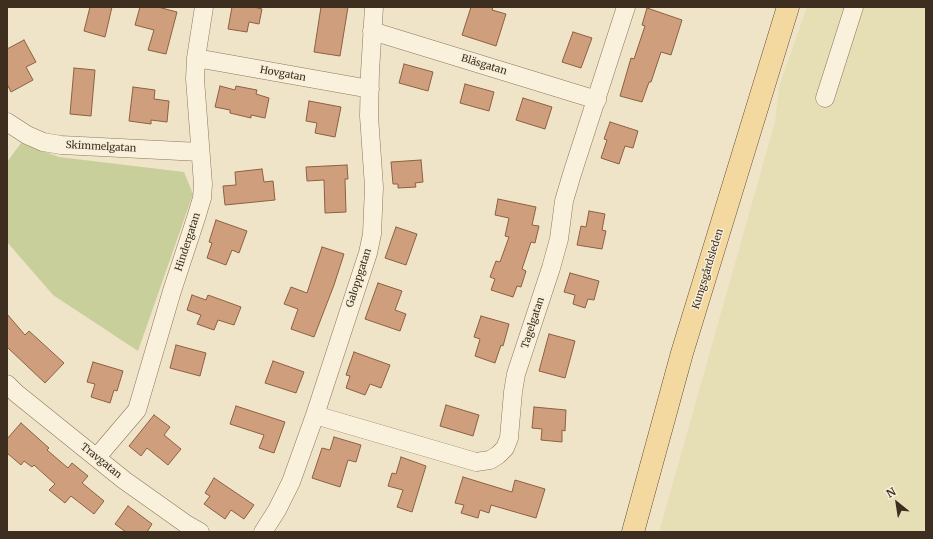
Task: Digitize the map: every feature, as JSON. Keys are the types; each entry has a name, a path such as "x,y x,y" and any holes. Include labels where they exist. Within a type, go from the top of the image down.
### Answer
{"main road":[{"name":"Kungsgårdsleden","path":"633,532 682,352 788,7"}],"street":[{"name":"Hindergatan","path":"97,457 137,410 172,290 202,198 203,184 195,79 196,58 204,7"},
{"name":"Galoppgatan","path":"263,532 277,510 291,482 315,415 368,253 372,234 374,187 369,116 374,7"},
{"name":"Tagelgatan","path":"315,415 476,462 490,460 505,448 509,438 516,374 551,268 559,239 564,201 572,174 626,7"},
{"path":"825,98 854,7"},
{"name":"Bläsgatan","path":"372,31 597,100"},
{"name":"Hovgatan","path":"196,58 370,89"},
{"name":"Skimmelgatan","path":"7,122 27,135 44,142 55,144 200,152"},
{"name":"Travgatan","path":"10,394 97,457 124,480 186,524 200,532"}],"shaded area":[{"path":"807,7 926,7 926,532 659,532 775,122 779,87"}],"green space":[{"path":"21,143 59,157 184,172 193,194 138,351 53,295 7,242 7,162"}],"building":[{"path":"90,7 112,7 105,37 84,31"},
{"path":"140,7 158,7 177,12 166,54 148,50 154,30 135,25"},
{"path":"232,7 254,7 262,9 259,24 249,22 247,32 228,29"},
{"path":"321,7 348,7 340,56 314,52"},
{"path":"471,7 493,7 492,10 506,14 496,46 462,35"},
{"path":"647,8 682,20 671,55 661,52 651,82 649,82 642,102 620,96 631,58 634,59 645,26 642,25"},
{"path":"573,32 592,38 581,68 562,62"},
{"path":"24,40 36,62 26,67 33,80 11,92 7,84 7,49"},
{"path":"404,64 433,72 428,91 399,83"},
{"path":"74,68 95,70 91,116 70,114"},
{"path":"465,84 494,92 489,111 460,103"},
{"path":"220,86 235,90 236,86 257,90 256,94 269,98 265,118 251,115 251,118 230,113 230,110 215,107"},
{"path":"133,87 155,90 154,99 169,101 167,122 151,120 151,124 129,121"},
{"path":"523,98 552,107 545,129 516,120"},
{"path":"309,101 341,107 335,137 315,133 317,123 306,121"},
{"path":"610,122 638,131 633,148 625,146 619,164 601,158 607,140 604,139"},
{"path":"421,160 423,182 415,183 416,187 398,188 398,184 393,184 391,162"},
{"path":"347,165 348,179 345,179 346,212 325,213 324,180 307,181 306,167"},
{"path":"262,169 264,182 273,181 275,200 225,205 223,186 236,185 235,172"},
{"path":"498,199 536,207 532,225 539,226 535,243 531,242 522,269 526,271 521,287 517,286 513,297 491,290 495,279 490,277 496,261 500,262 509,237 505,236 509,218 495,215"},
{"path":"589,211 605,214 602,230 606,231 602,249 577,245 581,226 586,227"},
{"path":"216,220 247,231 239,253 232,250 226,265 207,258 212,243 209,242"},
{"path":"396,227 417,234 406,265 385,258"},
{"path":"322,247 344,254 314,337 291,329 298,309 284,304 291,287 307,293"},
{"path":"570,273 599,281 594,300 588,299 585,308 573,304 575,295 564,292"},
{"path":"378,283 402,291 395,310 406,314 400,331 365,319"},
{"path":"192,295 206,300 208,295 241,307 234,325 218,320 214,330 197,324 201,315 187,310"},
{"path":"7,314 25,335 29,331 64,363 45,383 7,347"},
{"path":"481,316 509,324 503,346 501,345 495,363 475,356 480,339 474,337"},
{"path":"549,334 575,341 565,378 539,371"},
{"path":"176,345 206,353 200,376 170,368"},
{"path":"354,352 390,365 381,388 370,384 365,395 346,388 350,376 346,375"},
{"path":"273,361 304,372 296,393 265,383"},
{"path":"93,362 123,371 117,391 114,390 110,403 91,397 95,384 87,382"},
{"path":"446,405 479,415 473,436 440,426"},
{"path":"236,406 285,422 274,453 259,448 264,435 230,424"},
{"path":"534,407 566,410 565,431 562,430 562,442 541,440 542,429 532,428"},
{"path":"154,415 170,427 164,435 181,449 168,465 147,448 141,456 129,446"},
{"path":"21,423 49,448 47,450 68,468 72,463 88,476 82,483 104,501 94,514 71,496 65,503 49,490 55,484 34,465 32,467 24,461 21,465 7,453 7,439"},
{"path":"334,437 361,445 356,462 348,460 340,487 312,478 322,448 330,450"},
{"path":"401,457 426,466 412,512 397,507 403,490 388,486 392,473 396,474"},
{"path":"463,477 512,492 515,480 545,489 536,518 491,505 489,513 480,510 478,518 461,513 464,505 455,503"},
{"path":"214,478 254,505 244,519 231,510 225,519 204,504 210,496 205,493"},
{"path":"128,506 152,524 147,532 126,532 115,524"}]}
